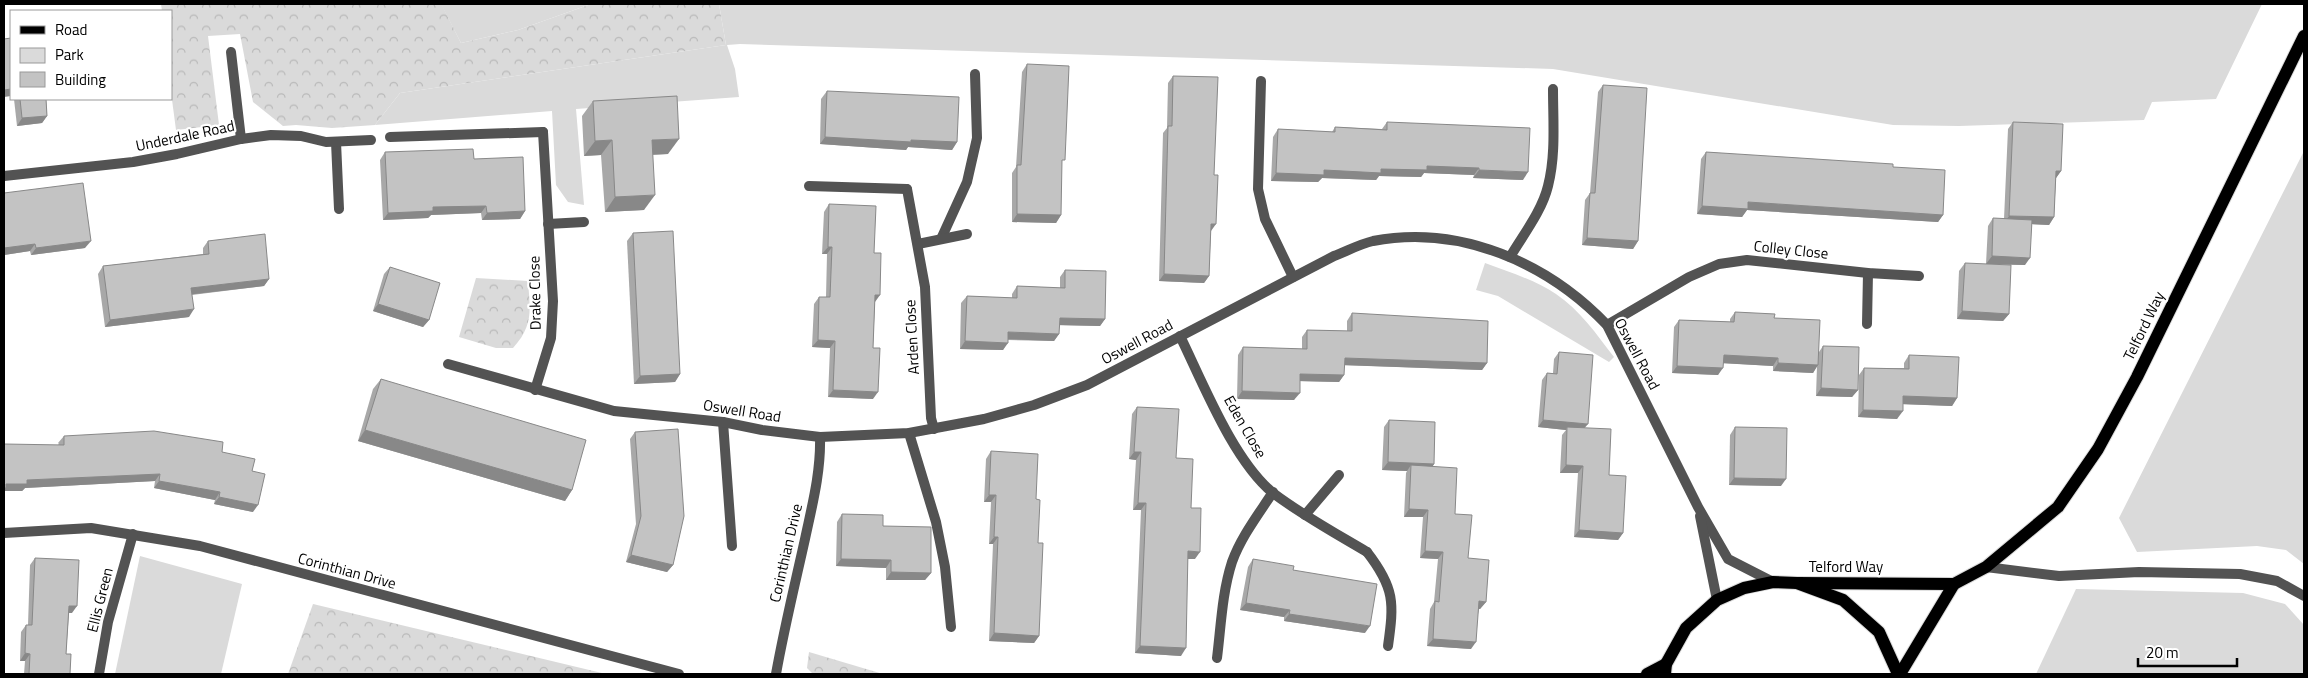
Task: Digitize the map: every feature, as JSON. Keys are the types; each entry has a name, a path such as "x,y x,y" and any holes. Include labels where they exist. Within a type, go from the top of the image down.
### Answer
{"main road":[{"name":"Telford Way","path":"1665,669 1686,628 1717,600 1744,588 1773,582 1954,584 1986,567 2058,506 2098,449 2137,377 2304,36"},
{"path":"1797,583 1843,600 1850,606 1879,632 1899,674"},
{"path":"1899,674 1954,584"},
{"path":"1646,674 1665,669"}],"street":[{"path":"231,52 241,139"},
{"path":"941,239 967,182 977,138 975,74"},
{"path":"1260,81 1258,189 1265,219 1293,277"},
{"path":"1510,257 1532,221 1548,186 1553,153 1553,89"},
{"name":"Drake Close","path":"390,137 543,132 553,301 551,338 535,390"},
{"name":"Underdale Road","path":"4,176 132,162 241,139 271,135 301,136 336,142 371,140"},
{"path":"336,142 339,208"},
{"name":"Arden Close","path":"809,186 907,189 925,287 929,378 934,429"},
{"path":"548,224 584,222"},
{"path":"918,244 966,234"},
{"name":"Oswell Road","path":"448,364 614,411 723,422 762,430 820,437 908,433 984,419 1034,405 1078,388 1334,256 1372,241 1414,237 1471,244 1522,262 1562,284 1586,303 1607,325 1698,507 1728,559 1773,582"},
{"name":"Colley Close","path":"1607,325 1689,277 1719,264 1747,260 1868,273 1919,276"},
{"path":"1867,324 1868,273"},
{"name":"Eden Close","path":"1180,336 1250,468 1273,492 1306,515 1367,552 1382,572 1390,594 1392,612 1388,646"},
{"path":"723,422 732,546"},
{"path":"908,433 936,522 944,567 951,627"},
{"name":"Corinthian Drive","path":"776,674 816,488 821,454 820,437"},
{"path":"1306,515 1339,475"},
{"path":"1217,658 1224,592 1232,562 1246,532 1273,492"},
{"name":"Oswell Road","path":"1698,507 1717,600"},
{"name":"Corinthian Drive","path":"4,533 91,528 200,546 679,674"},
{"name":"Ellis Green","path":"99,674 108,622 133,534"},
{"path":"1986,567 2059,576 2139,572 2240,574 2277,581 2304,596"}],"green space":[{"path":"161,4 442,5 461,43 518,30 591,4 719,4 726,45 400,93 375,125 332,128 296,125 283,126 253,102 240,34 208,36 219,125 176,130 172,100 172,10 162,10"},
{"path":"432,4 591,4 518,30 461,43 442,6"},
{"path":"719,4 2262,4 2216,99 2152,102 2144,120 1959,126 1893,125 1553,69 740,44 727,45 735,69 739,97 576,109 584,205 568,202 556,185 552,111 375,125 400,93 726,45"},
{"path":"2304,151 2304,564 2286,550 2257,546 2137,552 2119,518"},
{"path":"1485,263 1531,280 1565,300 1595,332 1614,357 1609,362 1498,296 1476,290"},
{"path":"476,278 528,281 530,308 528,324 520,340 513,348 496,348 459,337"},
{"path":"140,556 242,584 221,674 115,674"},
{"path":"2076,589 2243,593 2285,604 2304,625 2304,674 2036,674"},
{"path":"313,604 606,674 288,674"},
{"path":"809,652 883,674 813,674 807,668"}],"building":[{"path":"10,38 10,89 4,90 4,39"},
{"path":"1027,64 1069,66 1065,160 1062,160 1061,215 1017,214 1017,165 1021,165"},
{"path":"1173,76 1218,77 1214,175 1218,175 1216,224 1211,224 1209,276 1164,274 1168,126 1172,126"},
{"path":"1603,85 1647,88 1638,241 1587,238 1590,193 1595,193"},
{"path":"827,91 959,97 957,142 911,140 911,142 825,137"},
{"path":"677,96 679,139 652,140 655,195 615,197 612,140 595,141 593,101"},
{"path":"20,100 46,100 47,116 22,118"},
{"path":"1387,122 1530,128 1528,172 1427,166 1427,170 1381,169 1381,173 1324,170 1324,175 1276,173 1278,129 1335,132 1335,127 1387,130"},
{"path":"2013,122 2063,124 2061,171 2056,171 2054,217 2009,216"},
{"path":"473,149 474,159 523,157 525,211 487,213 486,206 433,207 433,211 388,213 385,152"},
{"path":"1706,152 1893,164 1893,167 1945,170 1943,215 1748,202 1748,209 1702,206"},
{"path":"83,183 91,241 36,248 35,244 4,248 4,193"},
{"path":"829,204 876,206 874,253 881,253 880,295 875,295 873,348 880,348 878,392 833,390 835,341 818,340 819,297 830,297 832,247 828,247"},
{"path":"1993,218 2032,220 2030,258 1992,256"},
{"path":"673,231 680,374 640,376 633,233"},
{"path":"265,234 269,279 191,288 194,309 110,320 103,266 209,254 208,241"},
{"path":"1965,263 2011,265 2009,314 1962,311"},
{"path":"390,267 440,283 429,320 378,304"},
{"path":"1065,270 1106,271 1105,319 1060,318 1059,334 1008,332 1008,343 965,341 967,296 1017,298 1017,286 1065,288"},
{"path":"1735,312 1775,314 1774,318 1820,320 1818,365 1778,363 1778,358 1724,355 1723,368 1677,366 1679,320 1734,322"},
{"path":"1352,313 1488,321 1487,363 1345,358 1344,375 1300,374 1300,393 1242,391 1243,347 1307,349 1307,330 1352,331"},
{"path":"1823,346 1859,347 1858,390 1821,388"},
{"path":"1559,352 1593,355 1588,424 1543,420 1547,373 1557,374"},
{"path":"1909,355 1959,357 1957,398 1903,396 1903,411 1863,410 1864,368 1909,369"},
{"path":"381,379 586,440 572,490 365,430"},
{"path":"1137,407 1179,409 1176,458 1193,459 1191,508 1201,508 1200,552 1188,551 1186,648 1140,646 1146,503 1138,503 1141,452 1134,452"},
{"path":"1389,420 1435,422 1434,464 1388,462"},
{"path":"1567,427 1611,429 1609,475 1626,476 1623,533 1579,530 1583,466 1566,465"},
{"path":"1735,427 1787,428 1786,479 1734,478"},
{"path":"678,429 684,516 673,565 631,555 641,516 635,432"},
{"path":"154,431 223,442 222,452 255,459 252,471 265,474 258,505 219,497 220,492 159,481 160,474 27,480 27,484 6,484 6,488 4,488 4,444 64,445 64,436"},
{"path":"991,451 1038,454 1036,499 1040,500 1038,543 1043,543 1039,636 994,633 998,537 994,537 996,495 989,495"},
{"path":"1411,465 1457,468 1455,514 1472,515 1468,558 1489,560 1486,602 1479,601 1476,642 1433,639 1435,601 1439,602 1443,552 1425,551 1428,510 1409,509"},
{"path":"842,514 883,515 883,526 931,527 931,573 891,572 891,560 841,559"},
{"path":"35,558 79,560 77,606 69,606 66,654 71,654 70,674 29,674 30,654 25,653 26,625 32,625"},
{"path":"1253,559 1294,566 1293,570 1377,584 1370,626 1289,614 1290,610 1246,603"}]}
